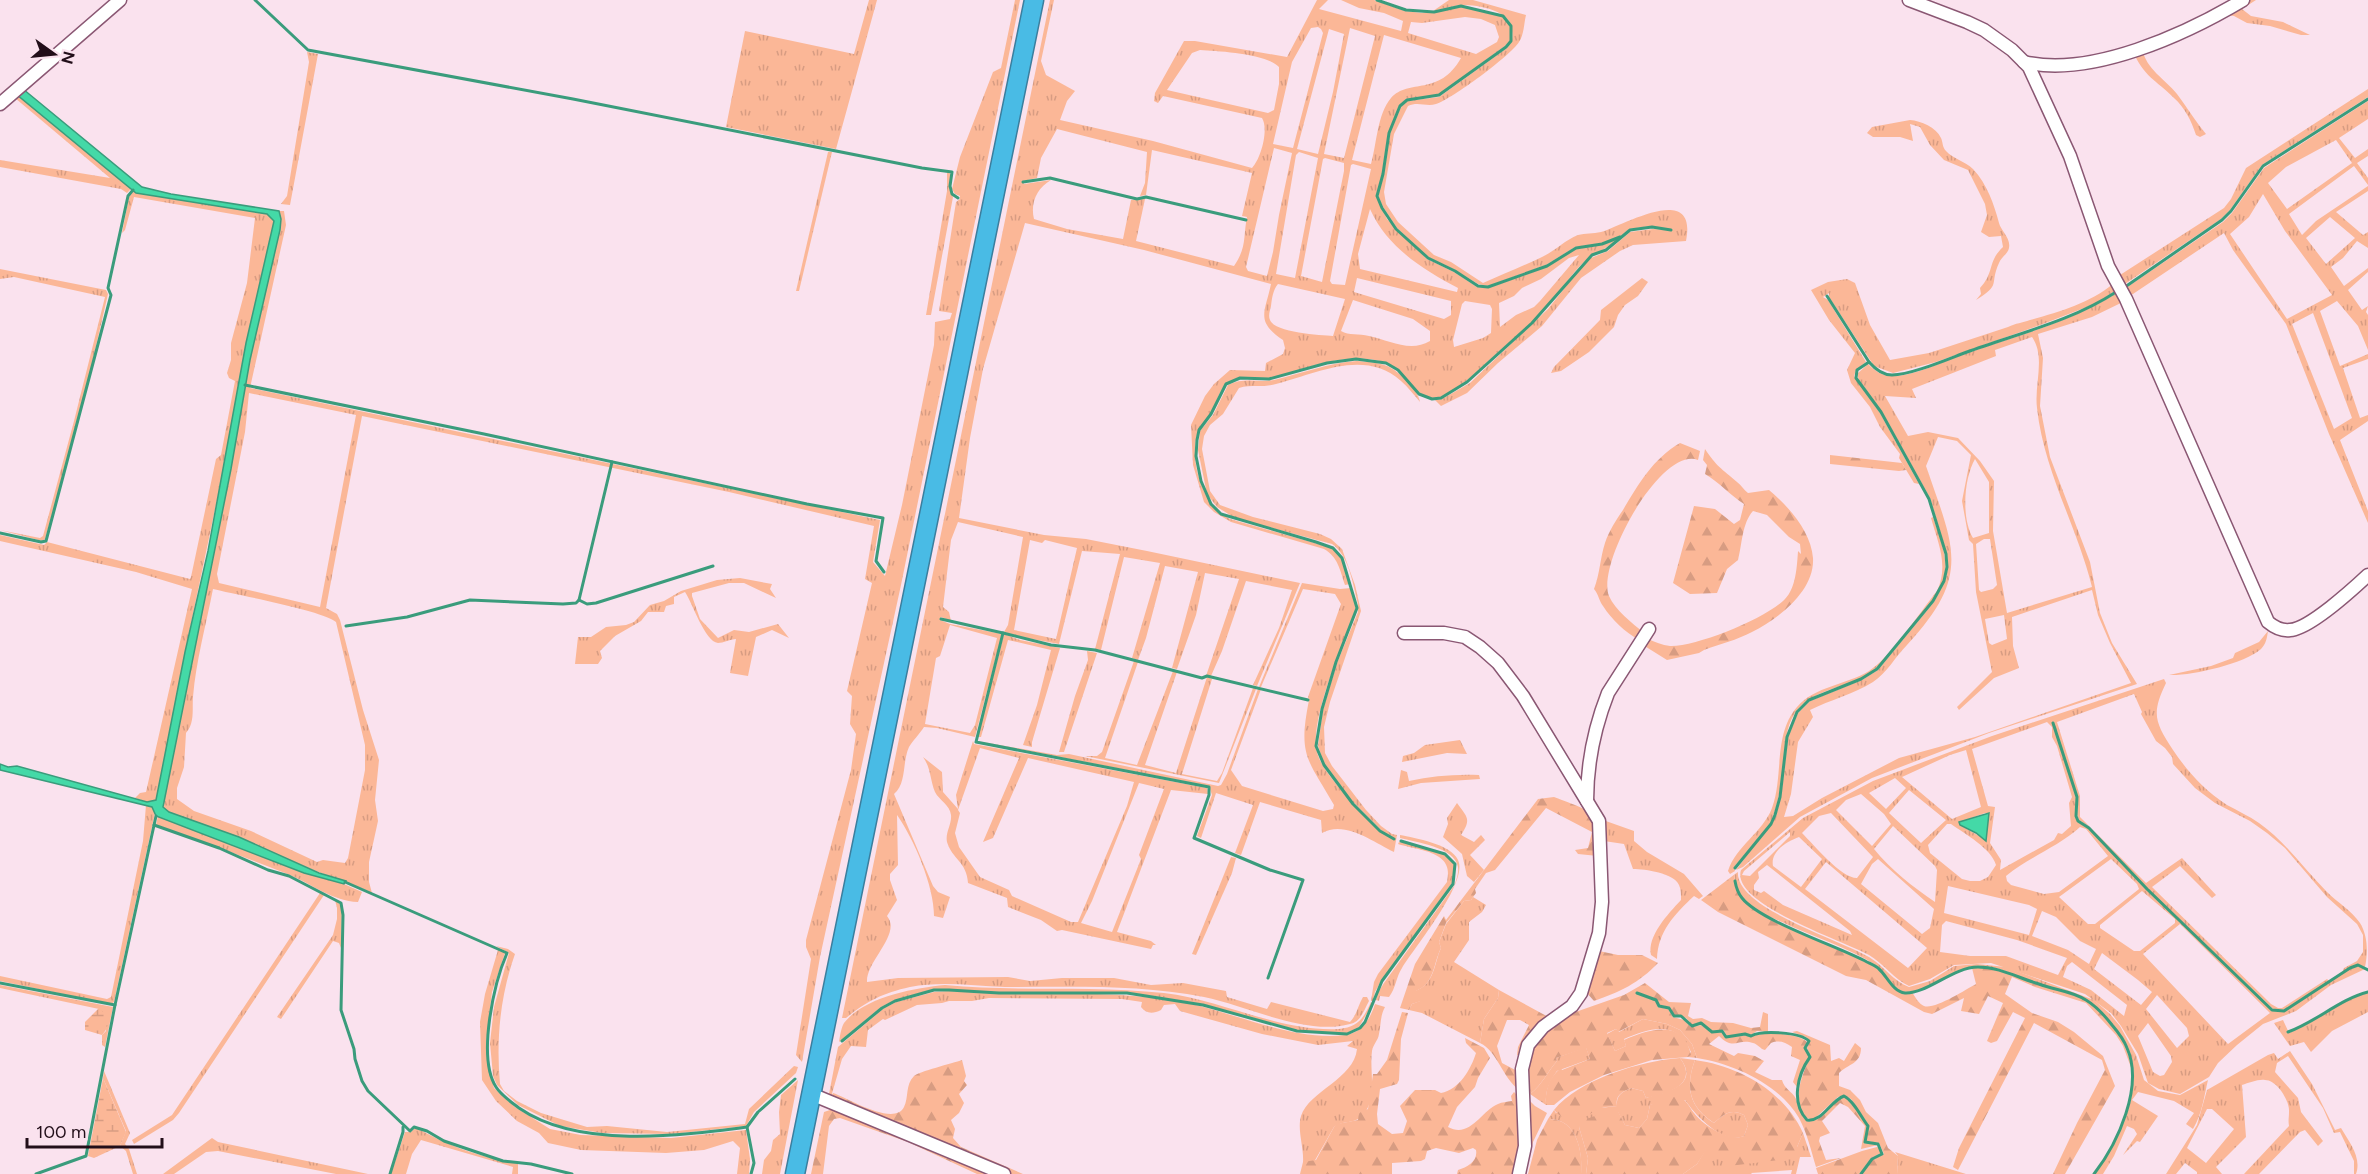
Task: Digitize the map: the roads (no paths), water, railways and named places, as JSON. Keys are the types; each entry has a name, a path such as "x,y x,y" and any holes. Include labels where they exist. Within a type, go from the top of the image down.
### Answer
{"highway":[{"path":"795,1174 1034,0"}],"street":[{"path":"0,104 120,0"},
{"path":"1909,0 1984,30 2012,50 2029,67 2070,156 2108,266 2126,299 2268,622 2278,628 2296,629 2321,614 2368,575"},
{"path":"2024,62 2052,67 2098,60 2163,40 2243,0"},
{"path":"1587,801 1589,767 1603,704 1649,629"},
{"path":"1404,633 1454,634 1473,641 1490,655 1523,696 1599,821 1601,830 1602,902 1599,933 1581,993 1572,1006 1543,1027 1528,1045 1522,1069 1525,1146 1518,1174"},
{"path":"811,1094 1004,1174"}],"waterway":[{"path":"255,0 308,50 952,172 950,186 952,194 958,198"},
{"path":"1377,0 1406,10 1434,12 1461,6 1503,16 1511,26 1511,41 1506,47 1439,95 1407,100 1400,106 1389,133 1377,196 1396,229 1428,258 1455,271 1478,286 1488,287 1547,266 1576,248 1602,244 1620,237"},
{"path":"2125,287 2222,220 2263,166 2368,99"},
{"path":"1023,182 1050,178 1137,199 1146,197 1246,220"},
{"path":"0,533 41,542 46,541 111,295 108,288 128,196 133,190"},
{"path":"1394,839 1380,831 1353,804 1324,765 1316,746 1322,709 1336,662 1357,608 1342,558 1333,548 1221,514 1211,504 1201,481 1196,456 1199,430 1211,414 1226,384 1240,378 1269,379 1327,363 1356,359 1386,363 1398,370 1419,394 1432,399 1441,398 1467,382 1532,323 1592,255 1606,250 1630,230 1652,227 1671,230"},
{"path":"1827,296 1869,362 1879,371 1892,375 1919,370 2043,326 2081,311 2116,292"},
{"path":"1735,868 1771,824 1775,815 1780,797 1787,737 1797,712 1809,700 1861,679 1877,669 1933,601 1944,581 1947,567 1946,554 1929,499 1881,412 1856,378 1857,370 1869,362"},
{"path":"245,385 807,504 883,518 876,561 884,572"},
{"path":"579,600 612,462"},
{"path":"346,626 407,617 470,600 563,604 576,603 579,600 587,604 596,603 713,566"},
{"path":"941,619 1003,633 976,742 1209,787 1209,795 1194,838 1270,870 1303,880 1268,978"},
{"path":"1003,633 1051,645 1095,650 1202,678 1207,676 1308,700"},
{"path":"2053,723 2077,797 2078,821 2089,828 2147,889 2272,1010 2284,1011 2350,968 2358,965 2368,970"},
{"path":"36,1174 86,1156 115,1005 156,816"},
{"path":"154,825 219,848 268,870 289,876 341,903 343,915 341,1010 355,1059 368,1091 410,1131 414,1127 427,1131 444,1141 503,1161 531,1164 572,1174"},
{"path":"842,1041 882,1008 895,1001 934,990 999,993 1127,993 1203,1005 1297,1031 1347,1034 1360,1028 1365,1022 1382,981 1453,884 1455,864 1445,854 1401,841"},
{"path":"1735,881 1737,890 1751,907 1782,924 1875,966 1901,992 1922,989 1969,968 1986,967 2075,995 2093,1005 2119,1033 2124,1042 2131,1063 2132,1079 2126,1114 2112,1147 2094,1174"},
{"path":"345,882 507,953 497,982 490,1020 488,1039 490,1074 503,1096 543,1121 570,1130 630,1136 691,1134 747,1127 758,1112 795,1079"},
{"path":"0,983 115,1005"},
{"path":"2288,1032 2368,992"},
{"path":"1637,993 1656,1000 1659,1006 1669,1008 1674,1016 1681,1016 1692,1026 1701,1023 1712,1032 1722,1031 1726,1037 1781,1033 1809,1041 1805,1048 1810,1057 1799,1080 1797,1097 1799,1106 1807,1120 1813,1120 1844,1096 1851,1102 1868,1126 1865,1142 1878,1144 1882,1154 1872,1159 1861,1174"},
{"path":"390,1174 403,1127"},
{"path":"747,1127 754,1163 751,1174"}]}
